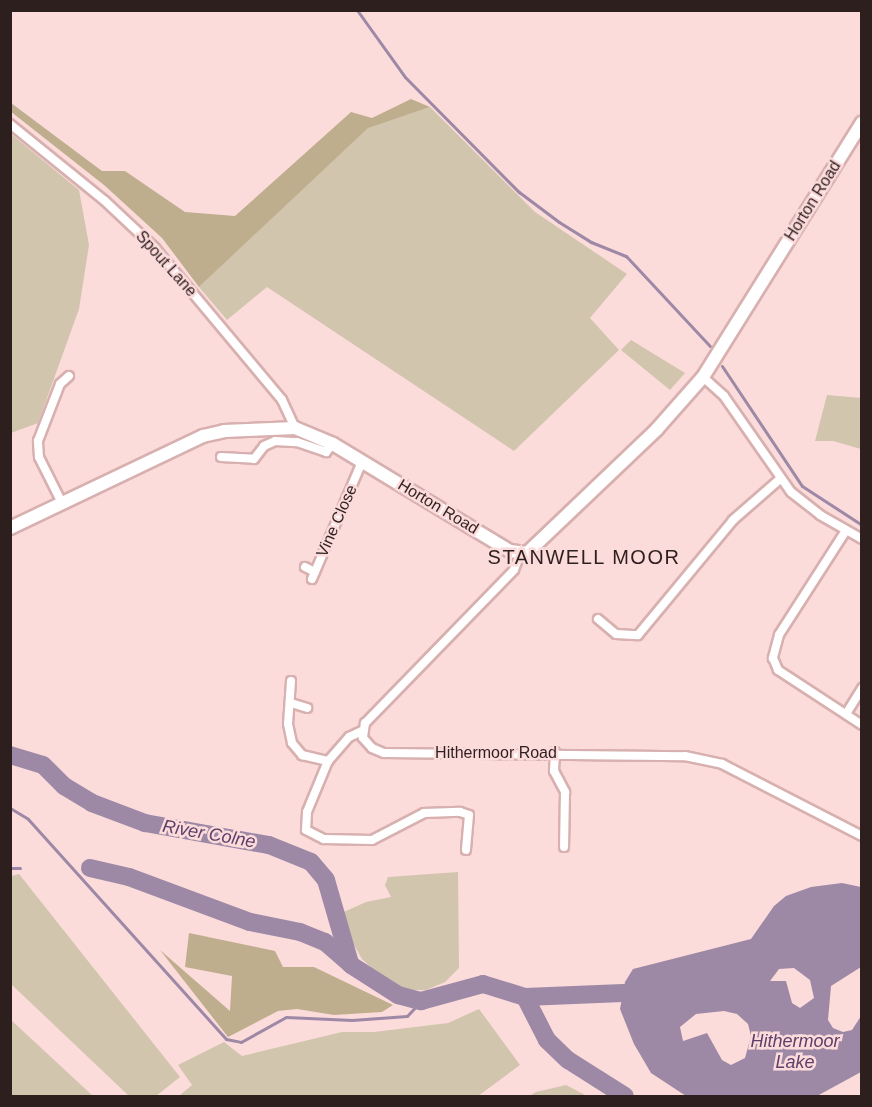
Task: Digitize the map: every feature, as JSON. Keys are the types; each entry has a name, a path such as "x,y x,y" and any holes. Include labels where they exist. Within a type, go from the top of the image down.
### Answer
{"street":[{"name":"Horton Road","path":"10,528 61,501 214,433 295,428 333,444 520,554 533,550 588,498 703,377 861,123"},
{"name":"Spout Lane","path":"10,124 155,248 282,400 295,428"},
{"path":"61,501 39,457 38,441 60,384 69,376"},
{"path":"703,377 724,396 780,479 820,515 845,532 861,538"},
{"path":"221,457 254,459 264,446 275,441 297,442 326,452 333,444"},
{"name":"Vine Close","path":"305,567 313,576 362,462"},
{"path":"598,620 616,633 639,635 733,519 780,479"},
{"path":"845,532 773,648 778,670 861,725"},
{"path":"466,850 470,815 460,812 424,813 372,840 324,839 306,830 307,812 328,761 350,737 362,731 365,723 514,570 520,554"},
{"path":"291,681 288,724 292,743 302,755 328,761"},
{"path":"846,714 861,688"},
{"path":"291,703 307,708"},
{"name":"Hithermoor Road","path":"362,731 372,748 384,753 555,752 685,756 714,762 861,836"},
{"path":"555,752 554,771 565,792 564,847"}],"shaded area":[{"path":"411,99 430,107 368,128 199,287 162,238 104,185 10,111 11,103 102,171 125,171 185,212 235,216 351,112 372,118"},
{"path":"430,107 535,212 627,274 590,318 619,350 514,451 267,287 227,320 199,287 368,127"},
{"path":"11,134 79,190 89,245 79,309 38,423 11,433"},
{"path":"631,340 685,373 670,390 621,350"},
{"path":"827,395 861,398 861,449 833,441 815,441"},
{"path":"458,872 459,968 445,982 426,990 405,990 382,978 362,959 337,915 366,902 391,897 385,885 388,877"},
{"path":"19,874 180,1077 156,1096 129,1096 11,984 11,876"},
{"path":"189,933 275,951 283,967 314,967 393,1005 382,1012 334,1015 297,1009 278,1011 228,1037 160,950 230,1011 232,976 185,967"},
{"path":"479,1009 520,1065 478,1096 179,1096 192,1085 178,1065 224,1042 242,1056 342,1032 374,1032 448,1023"},
{"path":"11,1020 93,1096 11,1096"},
{"path":"566,1085 587,1096 529,1096 536,1092"}],"water":[{"name":"Hithermoor Lake","path":"842,883 861,887 861,967 831,986 828,1020 833,1028 843,1032 852,1030 861,1016 861,1072 817,1096 686,1096 651,1073 634,1044 620,1009 625,982 633,969 751,939 774,906 786,896 811,887","holes":["794,968 810,980 814,998 800,1008 792,1003 786,981 770,981 779,969","724,1011 737,1014 748,1024 751,1036 745,1058 731,1065 722,1060 707,1033 683,1041 680,1027 696,1014"]}],"waterway":[{"path":"357,10 405,77 519,192 559,222 591,242 626,256 710,346"},
{"path":"722,366 802,486 862,525"},
{"name":"River Colne","path":"10,755 43,765 64,786 92,803 145,823 269,845 311,862 326,880 350,963"},
{"path":"10,808 28,819 226,1039 241,1042 286,1017 352,1020 407,1016 421,1001"},
{"name":"River Colne","path":"10,868 20,868"},
{"name":"River Colne","path":"90,868 129,877 250,922 300,932 325,942 351,965 398,995 421,1001 483,984 525,997 623,993"},
{"name":"River Colne","path":"525,997 547,1040 568,1060 625,1096"}],"district":[{"name":"STANWELL MOOR","path":"584,557"}]}
